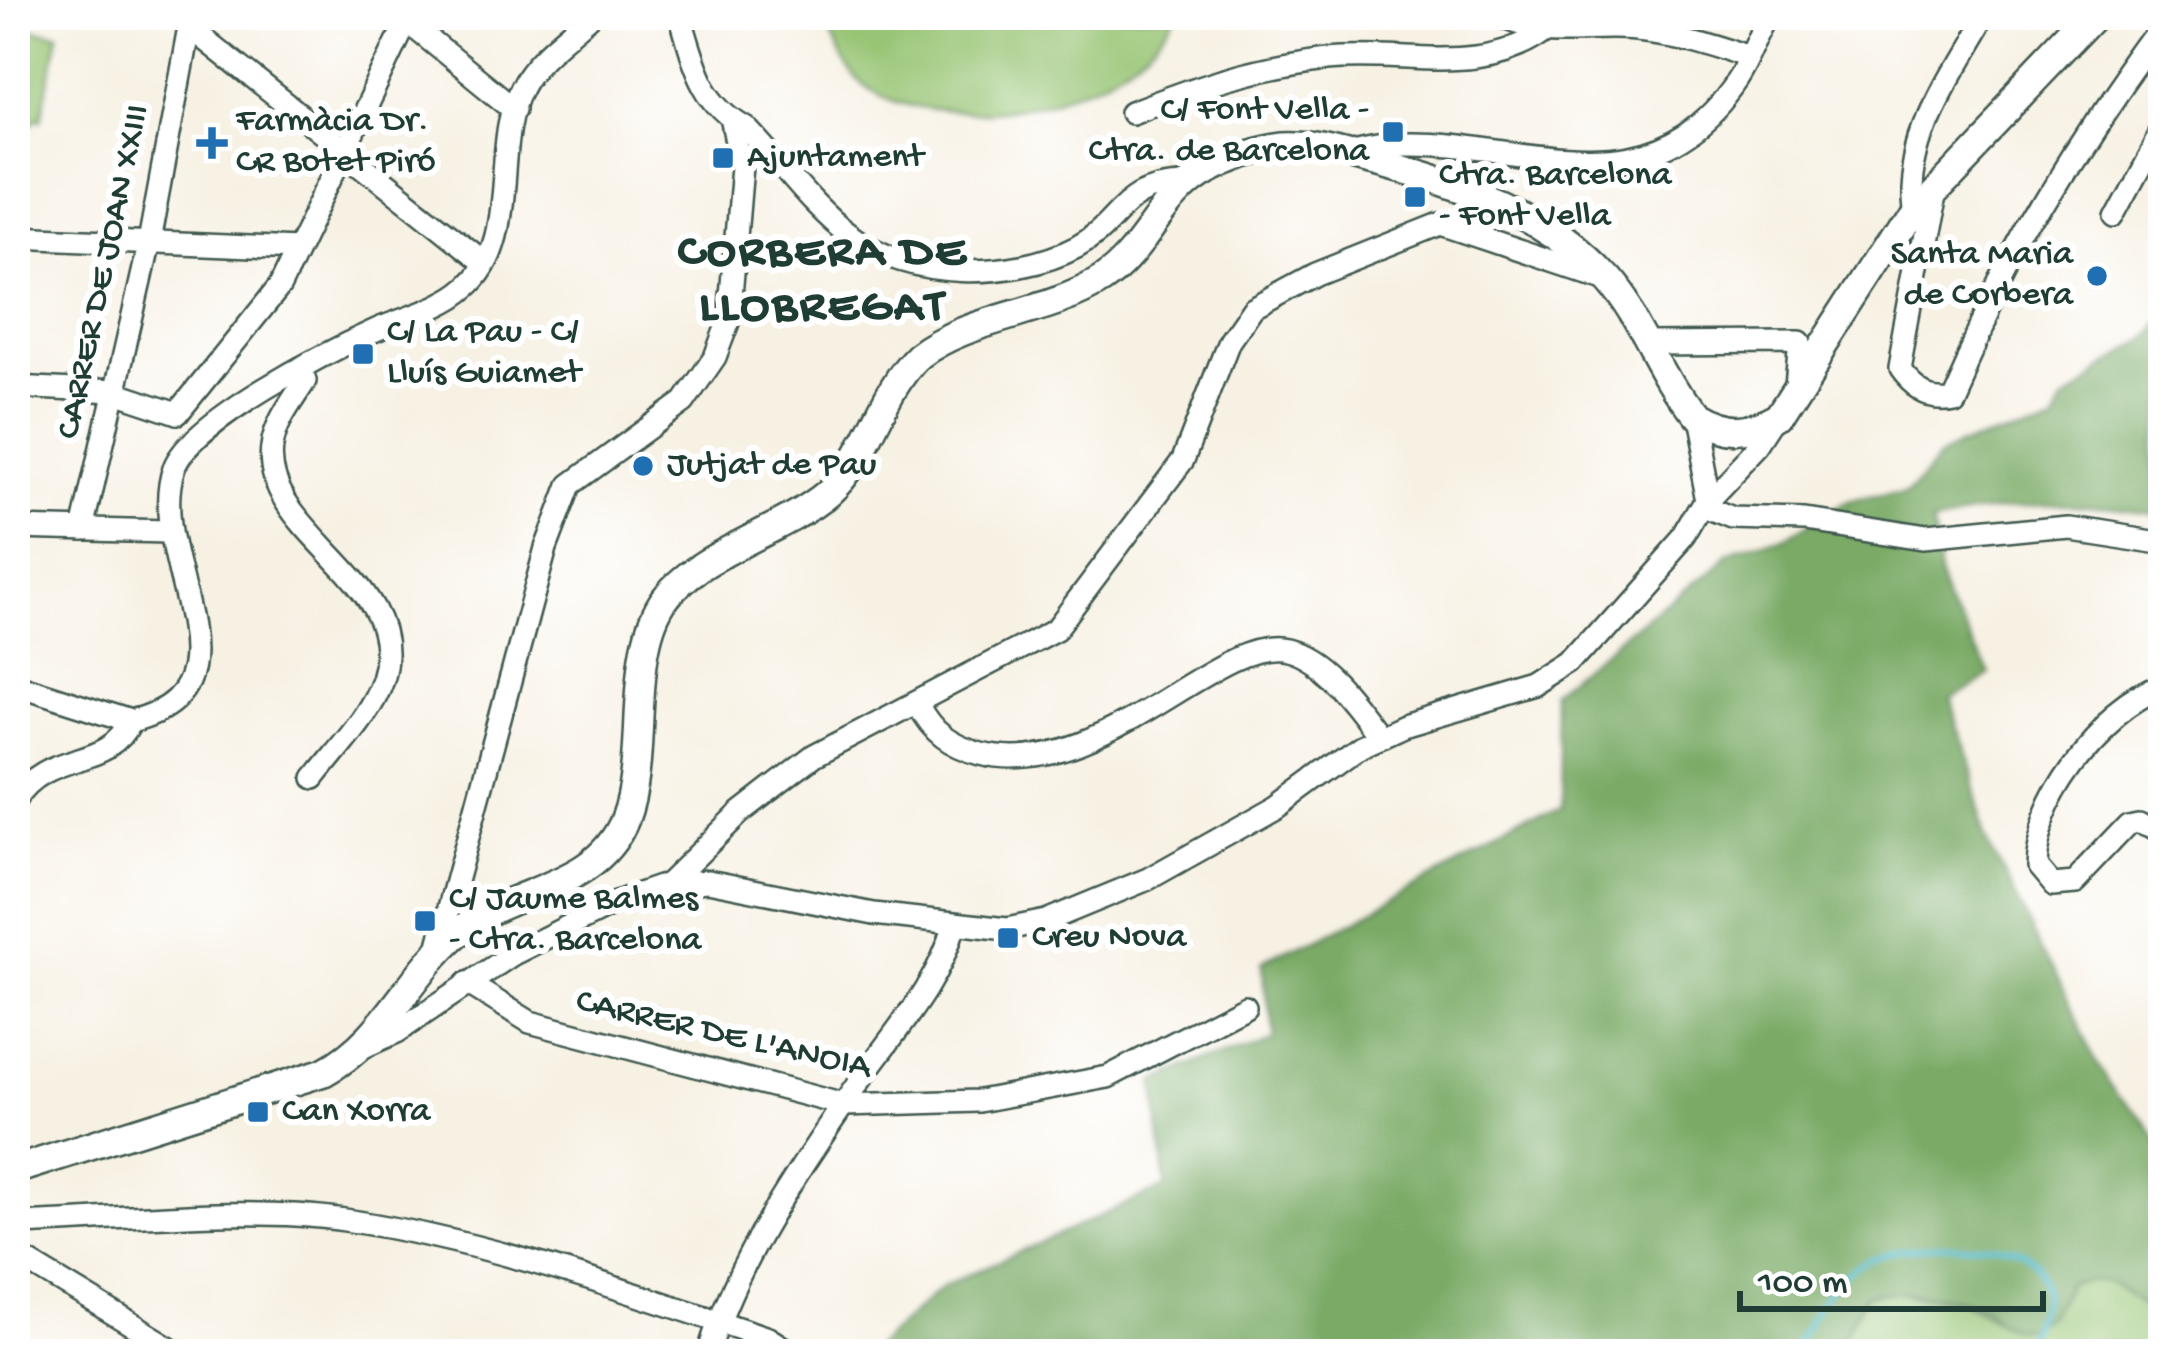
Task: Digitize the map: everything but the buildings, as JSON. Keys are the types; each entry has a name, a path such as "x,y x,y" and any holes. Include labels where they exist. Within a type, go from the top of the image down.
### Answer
{"street":[{"path":"15,800 39,772 117,744 131,721 182,697 196,667 195,639 167,532 174,468 212,426 301,368 461,292 485,263 514,109 527,76 591,15"},
{"path":"680,15 704,89 849,236 916,263 978,274 1080,245 1126,200 1149,188 1184,184 1234,158 1270,148 1305,145 1345,154 1571,164 1641,153 1695,127 1737,81 1772,15"},
{"path":"1498,15 1546,30 1635,29 1691,38 1749,57"},
{"path":"1982,15 1913,147 1907,180 1923,199 1900,355 1909,382 1936,394 1948,391 1996,280 2037,212 2163,25"},
{"path":"15,1169 297,1084 397,1032 467,983 568,924 668,884 708,881 954,927 1027,926 1148,879 1260,817 1332,764 1379,737 1517,695 1576,663 1686,538 1708,500 1760,445 1923,199 2097,15"},
{"path":"180,410 280,286 405,17 514,109"},
{"name":"CARRER DE JOAN XXIII","path":"83,530 149,242 189,27 342,150"},
{"path":"1131,112 1235,71 1363,55 1466,61 1523,46 1546,30"},
{"path":"437,952 495,753 546,548 570,485 684,402 715,358 730,320 742,166 732,118"},
{"path":"2116,211 2147,144 2163,124"},
{"path":"342,150 485,263"},
{"path":"1414,158 1564,241 1605,279 1692,417 1713,511 1732,519 1804,521 1926,541 2066,526 2163,541"},
{"path":"742,166 764,159 780,161"},
{"path":"366,1046 437,952 480,916 574,876 596,859 625,819 655,616 675,587 695,570 780,528 830,492 847,474 918,356 1080,293 1128,258 1184,184"},
{"path":"1126,200 1152,224"},
{"path":"668,884 788,773 1056,629 1184,460 1229,341 1263,300 1440,224 1605,279"},
{"path":"15,237 297,249"},
{"path":"1649,344 1800,343 1796,391"},
{"path":"301,368 305,381 272,442 274,476 294,509 370,600 384,650 384,668 371,703 314,778"},
{"path":"15,387 115,392 180,410 212,426"},
{"path":"180,410 194,441"},
{"path":"1692,417 1708,427 1742,431 1779,416"},
{"path":"2140,536 2163,524"},
{"path":"15,528 167,532"},
{"path":"918,705 935,731 960,747 1012,759 1054,756 1240,660 1278,649 1305,658 1379,737"},
{"path":"15,684 131,721"},
{"path":"2163,687 2116,713 2094,738 2041,826 2034,865 2050,884 2075,882 2133,821 2142,819 2163,831"},
{"path":"454,888 465,908 480,916"},
{"path":"708,1354 733,1286 844,1105 932,979 954,927"},
{"name":"CARRER DE L'ANOIA","path":"467,983 478,995 530,1022 844,1105 979,1101 1108,1077 1245,1006"},
{"path":"15,1223 272,1216 342,1220 548,1262 768,1338 794,1354"},
{"path":"15,1254 180,1354"}],"green space":[{"path":"820,15 1176,15 1151,45 1117,70 1077,90 1032,104 941,111 900,103 865,86 845,63"},
{"path":"17,28 59,34 42,118 34,117 33,123 15,118"},
{"path":"2163,311 2163,508 2047,500 1932,514 1941,566 1983,670 1939,693 1987,835 2098,1058 2163,1158 2163,1319 2109,1286 2086,1283 2071,1288 2056,1324 2039,1337 2018,1331 1978,1306 1949,1299 1903,1295 1877,1300 1848,1354 866,1354 943,1286 1166,1187 1154,1082 1265,1033 1262,969 1560,810 1562,701 1727,563 1782,544 1850,502 1907,487 1944,442 2052,395 2064,377 2138,338"},
{"path":"2088,1280 2109,1286 2163,1319 2163,1354 1848,1354 1878,1300 1896,1293 1970,1305 2005,1325 2056,1324 2071,1288"}],"waterway":[{"path":"1804,1354 1852,1282 1872,1265 1891,1256 1942,1248 1996,1254 2019,1263 2036,1278 2048,1305 2037,1354"}],"place":[{"name":"C/ Font Vella - Ctra. de Barcelona","path":"1393,132"},
{"name":"Farmàcia Dr. CR Botet Piró","path":"212,143"},
{"name":"Ajuntament","path":"723,158"},
{"name":"Ctra. Barcelona - Font Vella","path":"1415,197"},
{"name":"Santa Maria de Corbera","path":"2097,276"},
{"name":"C/ La Pau - C/ Lluís Guiamet","path":"363,354"},
{"name":"Jutjat de Pau","path":"643,466"},
{"name":"C/ Jaume Balmes - Ctra. Barcelona","path":"425,921"},
{"name":"Creu Nova","path":"1008,938"},
{"name":"Can Xorra","path":"258,1112"}],"district":[{"name":"CORBERA DE LLOBREGAT","path":"823,282"}]}
